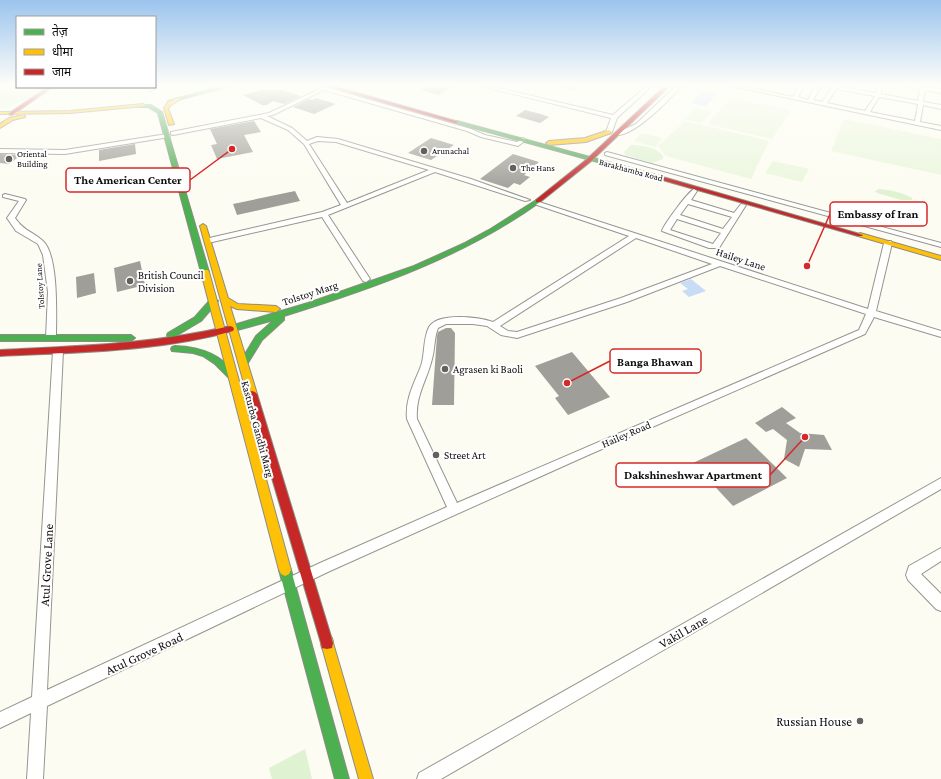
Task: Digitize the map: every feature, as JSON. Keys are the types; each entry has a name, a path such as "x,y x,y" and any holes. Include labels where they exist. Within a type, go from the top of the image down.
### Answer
{"main road":[{"path":"0,126 11,120"},
{"name":"Kasturba Gandhi Marg","path":"164,120 208,241 243,364 308,575 366,779"},
{"name":"Kasturba Gandhi Marg","path":"168,120 170,134 232,376 342,779"},
{"name":"Barakhamba Road","path":"447,120 552,146"},
{"name":"Barakhamba Road","path":"458,120 888,238 941,249"},
{"path":"588,157 609,132 624,120"},
{"path":"588,157 618,134 630,120"},
{"path":"552,146 587,140 609,132"},
{"path":"606,144 607,154 619,164"},
{"path":"552,146 566,157 569,167 588,169 619,164"},
{"name":"Tolstoy Marg","path":"0,338 139,338 220,328 233,330 361,288 463,245 499,226 531,202 569,167 588,157"},
{"name":"Tolstoy Marg","path":"0,353 157,345 220,328 231,320 296,303 366,279 412,261 458,240 531,202"},
{"name":"Barakhamba Road","path":"888,238 941,258"},
{"path":"225,300 237,306 276,309"},
{"path":"171,335 198,319 214,302"},
{"path":"243,364 254,342 275,322 292,311"},
{"path":"80,350 108,352 191,348 205,351 215,357 232,376"}],"street":[{"path":"0,151 65,152 240,120"},
{"path":"271,120 290,129 306,143 345,206"},
{"path":"609,132 613,120"},
{"path":"618,134 638,125 643,120"},
{"path":"904,120 941,128"},
{"name":"Hailey Lane","path":"306,143 317,140 336,140 469,180 634,236 721,263 871,313 941,334"},
{"path":"607,154 888,238 941,261"},
{"path":"608,166 744,205 888,238 941,245"},
{"path":"208,241 324,214 434,170"},
{"path":"694,191 675,216 666,231 716,246 744,205"},
{"name":"Tolstoy Lane","path":"5,196 24,200 11,218 20,229 40,243 47,255 52,292 52,338"},
{"path":"686,201 736,216"},
{"path":"324,214 366,279"},
{"path":"675,216 725,232"},
{"path":"494,326 634,236"},
{"name":"Hailey Road","path":"308,575 582,453 862,332 871,313 888,238"},
{"path":"454,510 412,419 410,408 412,398 424,370 433,327 438,323 446,321 480,321 488,322 499,331 507,335 517,335 624,300 721,263"},
{"name":"Atul Grove Lane","path":"35,779 58,351"},
{"name":"Vakil Lane","path":"425,779 941,483"},
{"path":"941,554 914,571 913,575 941,604"},
{"name":"Atul Grove Road","path":"0,720 308,575"}],"green space":[{"path":"690,120 704,120 701,123"},
{"path":"711,120 784,120 772,139 708,124"},
{"path":"843,120 851,120 941,139 941,175 831,151"},
{"path":"685,121 769,141 751,179 666,156 658,146"},
{"path":"642,133 663,138 655,147 634,141"},
{"path":"631,145 644,146 657,150 663,156 663,159 652,163 625,155 624,152"},
{"path":"773,161 809,169 802,182 765,173"},
{"path":"879,189 900,193 912,198 912,200 901,200 877,193 875,191"},
{"path":"305,749 312,779 272,779 269,768"}],"water":[{"path":"691,279 706,291 689,297 682,291 688,289 680,283"}],"building":[{"path":"531,120 544,120 540,123"},
{"path":"254,121 261,132 244,135 253,152 217,159 211,145 217,144 210,129"},
{"name":"Arunachal","path":"431,138 454,145 431,160 408,153"},
{"path":"135,144 136,154 99,161 99,150"},
{"name":"Oriental Building","path":"0,154 21,155 9,164 0,163"},
{"name":"The Hans","path":"513,154 539,162 524,175 530,177 520,185 514,183 508,188 480,179"},
{"path":"295,191 300,201 237,215 233,204"},
{"path":"140,261 145,285 117,292 114,268"},
{"path":"94,273 96,293 77,298 76,277"},
{"name":"Agrasen ki Baoli","path":"446,328 451,328 455,333 454,405 432,405 437,336 438,332"},
{"path":"572,352 610,397 568,415 555,398 559,396 535,366"},
{"path":"782,407 796,418 786,423 800,433 824,435 832,450 805,449 799,467 784,459 787,440 773,429 766,432 755,423"},
{"path":"746,438 787,478 733,506 693,463"}],"traffic: fast":[{"path":"162,120 205,272"},
{"path":"457,122 647,174"},
{"path":"230,329 311,305 416,268 492,232 538,201"},
{"path":"171,335 198,319 214,301"},
{"path":"243,364 250,350 259,338 281,318"},
{"path":"0,338 131,338"},
{"path":"175,349 193,350 206,354 218,362 231,375"},
{"path":"285,570 342,779"}],"traffic: slow":[{"path":"0,126 9,120"},
{"path":"549,143 586,140 609,132"},
{"path":"203,226 252,394"},
{"path":"860,235 941,258"},
{"path":"205,272 285,570"},
{"path":"225,300 237,306 276,309"},
{"path":"327,643 366,779"}],"traffic: jam":[{"path":"451,120 457,122"},
{"path":"538,201 588,161 631,120"},
{"path":"647,174 860,235"},
{"path":"0,353 87,349 173,341 230,329"},
{"path":"252,394 327,643"}],"place":[{"name":"The American Center","path":"232,149"},
{"name":"Arunachal","path":"424,151"},
{"name":"Oriental Building","path":"9,159"},
{"name":"The Hans","path":"513,168"},
{"name":"Embassy of Iran","path":"807,266"},
{"name":"British Council Division","path":"130,281"},
{"name":"Agrasen ki Baoli","path":"445,369"},
{"name":"Banga Bhawan","path":"567,383"},
{"name":"Dakshineshwar Apartment","path":"805,437"},
{"name":"Street Art","path":"436,455"},
{"name":"Russian House","path":"860,721"}]}
